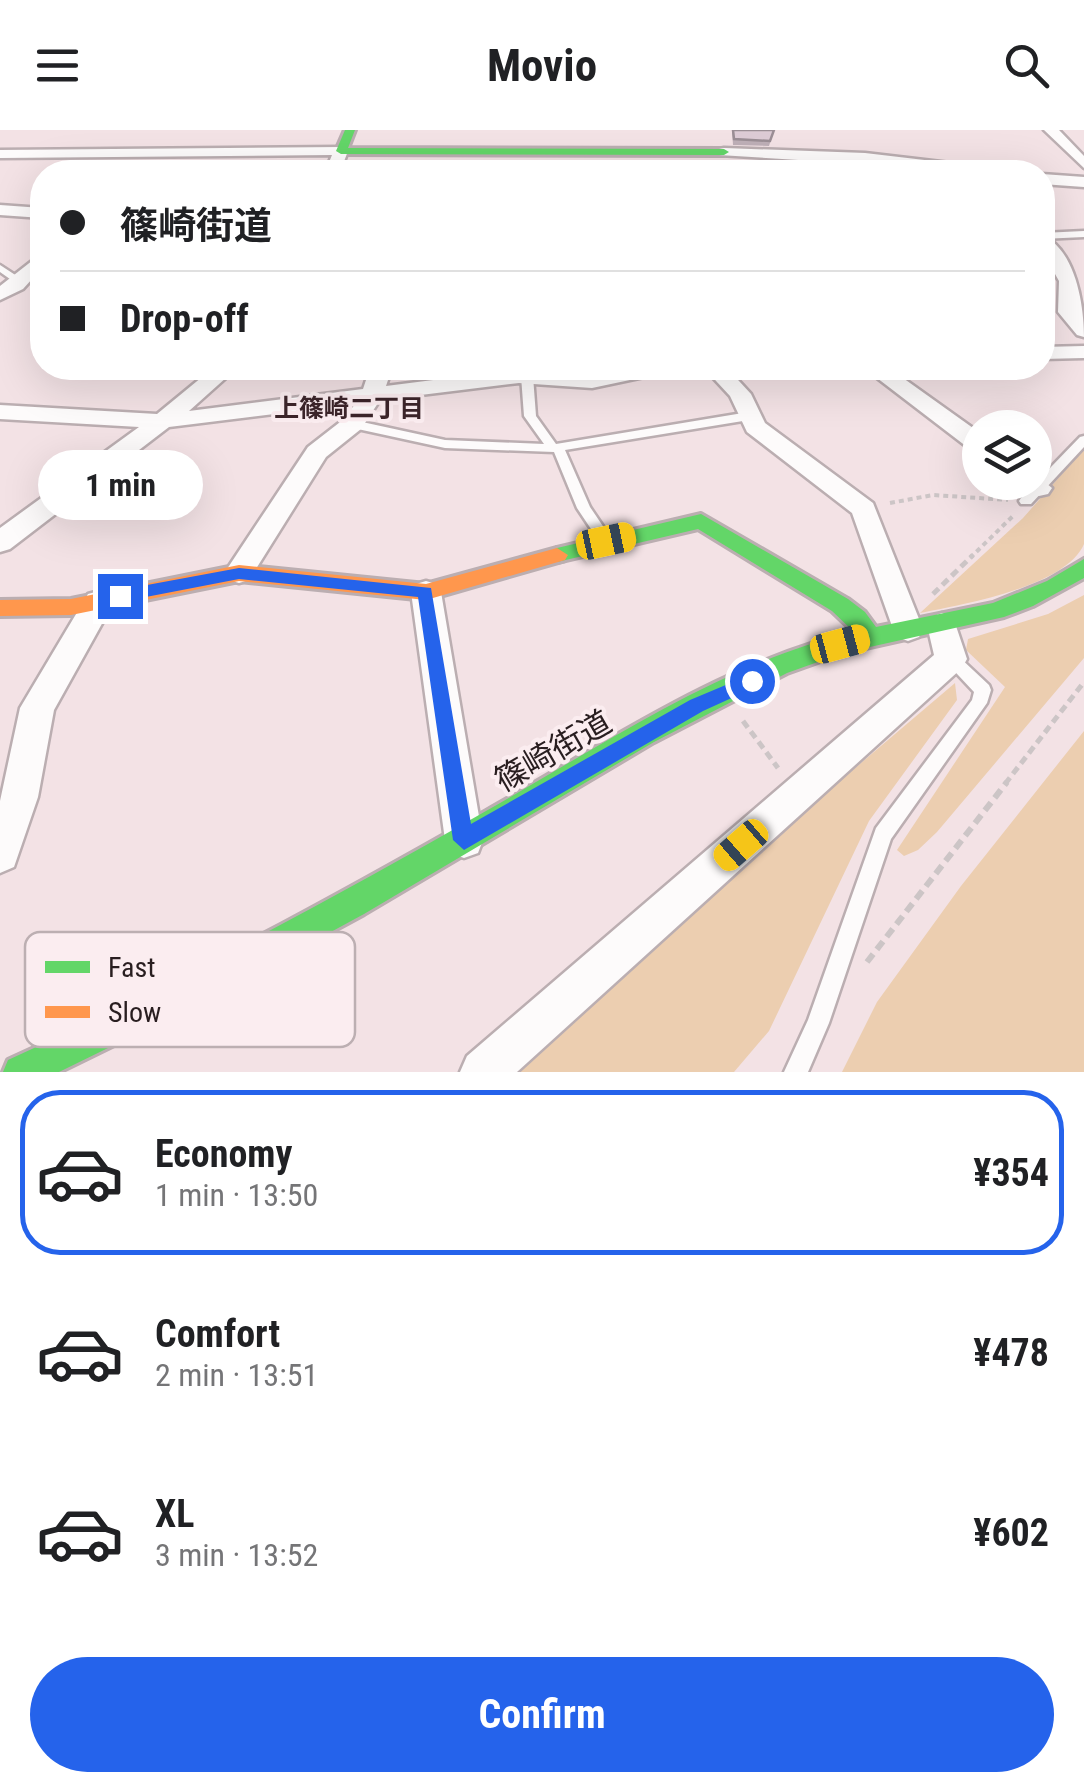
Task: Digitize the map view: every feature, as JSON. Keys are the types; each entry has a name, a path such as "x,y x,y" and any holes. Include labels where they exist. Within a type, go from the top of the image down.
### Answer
{"street":[{"path":"714,130 726,160"},
{"path":"1052,130 1084,164"},
{"path":"0,154 145,146 540,151 606,146 712,160"},
{"path":"133,160 145,146"},
{"path":"794,160 861,158"},
{"path":"1055,181 1084,182"},
{"path":"0,210 30,212"},
{"path":"1055,256 1066,271 1072,296 1068,312 1084,331"},
{"path":"12,287 30,270"},
{"path":"1055,304 1068,306"},
{"path":"1055,353 1084,352"},
{"path":"0,542 212,380"},
{"path":"239,573 317,452 353,424 377,380"},
{"path":"0,412 162,421 494,380"},
{"path":"484,1072 798,795 933,627 864,508 755,427 740,394 727,380"},
{"path":"891,380 962,432"},
{"path":"0,608 72,607 239,573 426,592 606,541 701,521 840,605 857,618 869,636"},
{"name":"篠崎街道","path":"303,932 696,706 806,656 869,636 993,614 1044,596 1084,567"},
{"path":"426,592 464,840"},
{"path":"0,854 20,797 38,708 99,602"},
{"name":"篠崎街道","path":"20,1072 75,1047"}],"lane":[{"path":"1055,237 1084,234"},
{"path":"0,268 12,287"},
{"path":"527,380 530,416 555,447 584,508 606,541"},
{"path":"353,424 445,444 555,447 750,416"},
{"path":"1052,471 1084,440"},
{"path":"796,1072 818,1023 883,834 980,703 982,690 933,627"}],"path":[{"path":"864,508 962,494"},
{"path":"933,627 1025,500"},
{"path":"855,977 1084,682"},
{"path":"738,713 798,795"}],"shaded area":[{"path":"1084,449 1084,544 1073,559 1035,583 1010,592 920,613 1039,500 1052,500 1052,485"},
{"path":"1084,595 1084,658 937,832 918,850 904,856 897,850 1005,687 966,650 968,639 1048,614"},
{"path":"955,683 957,700 869,821 769,1031 734,1072 514,1072 721,882"},
{"path":"1084,731 1084,1072 842,1072 877,1002 961,886"}],"building":[{"path":"733,130 774,130 770,141 734,139"}],"traffic: fast":[{"path":"350,130 341,151 724,152"},
{"path":"557,555 701,521 840,605 857,618 869,636"},
{"path":"300,932 645,735 758,676 832,647 996,611 1025,601 1084,567"},
{"path":"20,1072 73,1047"}],"traffic: slow":[{"path":"0,608 71,607 239,573 426,592 557,555"}],"district":[{"name":"上篠崎二丁目","path":"349,408"}],"route":[{"path":"120,596 239,573 426,592 464,840 696,706 752,681"}]}
